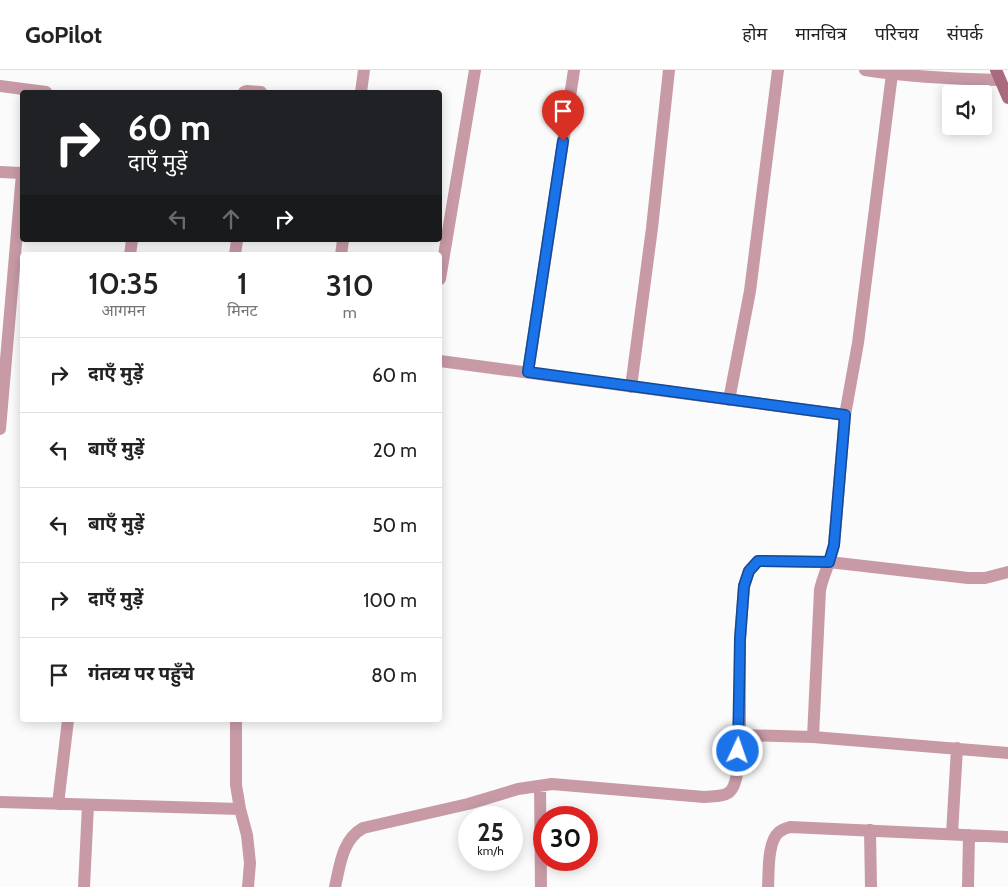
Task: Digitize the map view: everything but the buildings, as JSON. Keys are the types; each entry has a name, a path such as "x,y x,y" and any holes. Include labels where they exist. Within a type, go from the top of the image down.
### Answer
{"street":[{"path":"361,90 364,70"},
{"path":"442,266 475,70"},
{"path":"528,372 574,70"},
{"path":"631,387 652,228 669,70"},
{"path":"729,400 750,291 778,70"},
{"path":"865,70 892,74 998,75 1008,98"},
{"path":"813,737 820,590 823,575 834,545 845,415 858,343 892,74"},
{"path":"0,86 31,90"},
{"path":"0,172 20,173"},
{"path":"0,430 20,196"},
{"path":"442,361 845,415"},
{"path":"335,887 346,844 352,835 363,828 468,804 518,789 552,784 704,796 730,792 736,782 740,735 740,639 744,586 749,571 758,561 829,562 951,577 985,578 1008,572"},
{"path":"58,804 68,722"},
{"path":"236,722 236,785 247,835 250,863 248,887"},
{"path":"740,735 813,737 1008,753"},
{"path":"952,834 957,748"},
{"path":"540,786 541,887"},
{"path":"0,802 240,808"},
{"path":"84,887 88,805"},
{"path":"768,887 770,855 774,839 779,832 790,827 1008,837"},
{"path":"870,830 871,887"},
{"path":"968,887 969,835"}],"route":[{"path":"563,141 528,372 845,415 834,545 829,562 758,561 753,564 749,571 744,586 740,639 740,735 738,751"}]}
